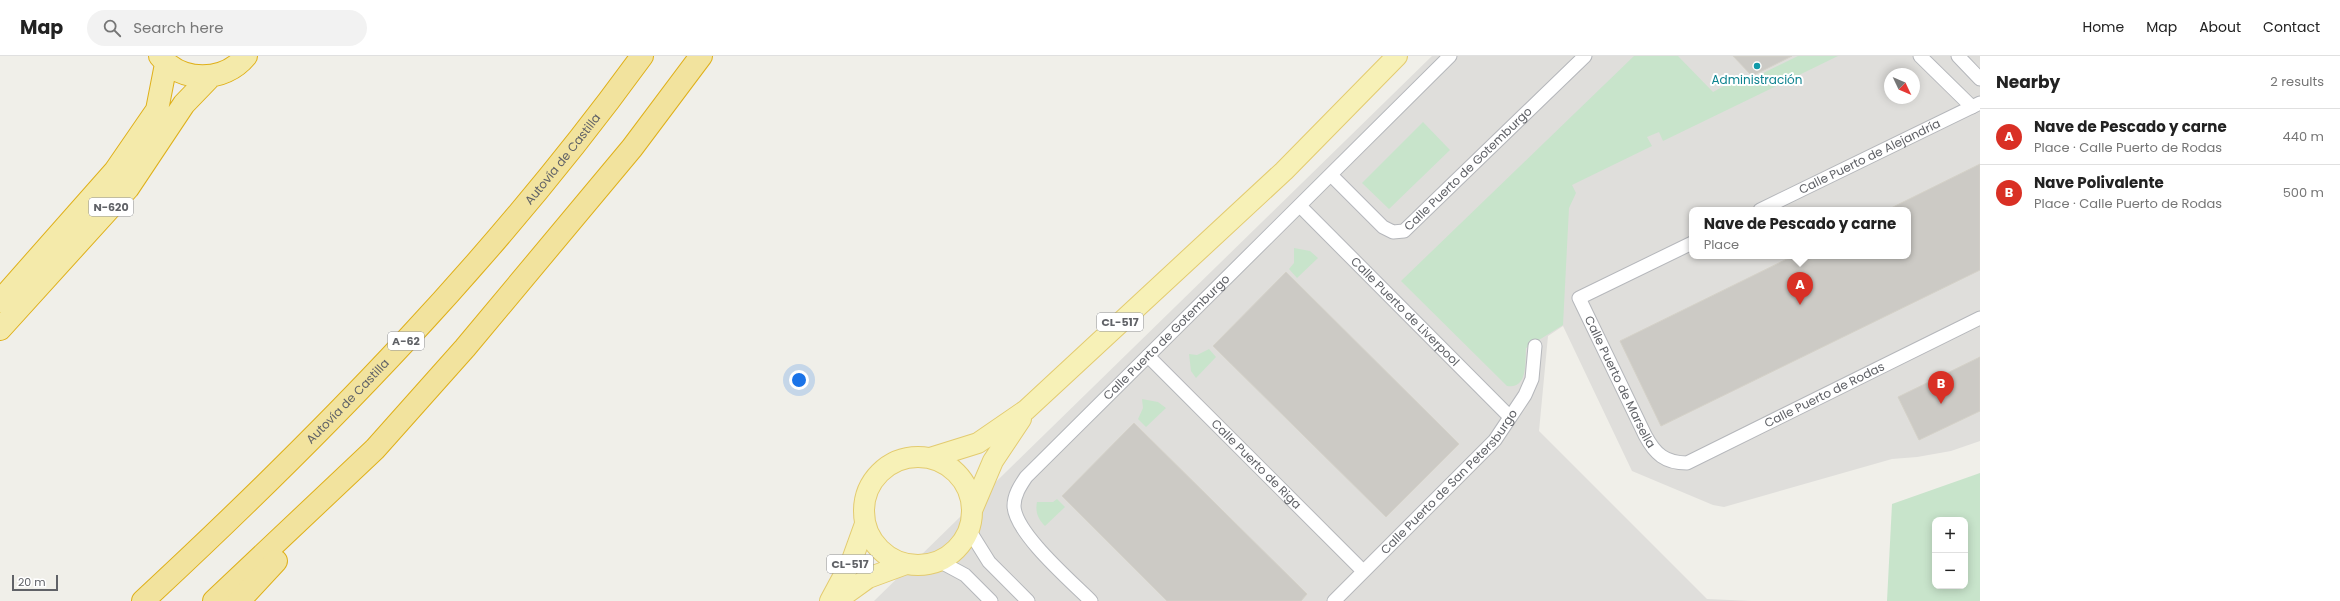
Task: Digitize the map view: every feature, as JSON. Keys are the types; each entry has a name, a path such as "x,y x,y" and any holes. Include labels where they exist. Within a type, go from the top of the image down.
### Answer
{"highway":[{"name":"N-620","path":"0,301 116,171 157,110 163,60 187,75 211,76 228,71 246,56"},
{"name":"Autovía de Castilla","path":"143,601 250,502 427,320 595,121 642,56"},
{"path":"239,601 465,348 632,148 701,56"},
{"name":"N-620","path":"0,329 128,188 184,104 211,76"},
{"path":"214,601 375,449"}],"main road":[{"name":"CL-517","path":"830,601 852,560 865,524 865,502 872,482 888,466 908,457 930,458 978,443 1026,410 1284,171 1397,56"},
{"name":"CL-517","path":"865,524 878,547 888,556 906,564 923,565 939,561 957,549 969,530 972,508 993,461 1026,410"},
{"name":"CL-517","path":"930,458 951,468 966,485 972,508"},
{"name":"CL-517","path":"836,601 868,578 906,564"}],"street":[{"name":"Calle Puerto de Gotemburgo","path":"1091,601 1031,540 1021,527 1014,506 1019,486 1026,477 1450,56"},
{"name":"Calle Puerto de Gotemburgo","path":"1331,175 1383,227 1393,232 1404,231 1585,56"},
{"path":"1920,56 1976,105"},
{"path":"1958,56 1980,79"},
{"name":"Calle Puerto de Alejandría","path":"1766,207 1976,105"},
{"name":"Calle Puerto de Liverpool","path":"1300,206 1510,418"},
{"name":"Calle Puerto de Marsella","path":"1666,460 1654,451 1645,435 1579,298 1689,244"},
{"name":"Calle Puerto de Rodas","path":"1666,460 1687,463 1980,318"},
{"name":"Calle Puerto de San Petersburgo","path":"1334,601 1495,440 1526,396 1532,379 1535,346"},
{"name":"Calle Puerto de Riga","path":"1148,356 1364,571"},
{"path":"969,530 989,562 1028,601"},
{"path":"939,561 966,575 991,601"}],"shaded area":[{"path":"1432,56 1980,56 1980,441 1951,451 1917,457 1892,459 1724,507 1713,505 1632,471 1563,326 1548,336 1539,431 1707,599 1752,601 874,601"}],"green space":[{"path":"1634,56 1678,56 1713,92 1744,75 1749,80 1798,56 1838,56 1663,141 1659,132 1647,137 1652,146 1572,185 1576,193 1569,208 1563,325 1526,348 1525,367 1522,379 1514,386 1507,386 1401,281"},
{"path":"1423,122 1450,150 1389,209 1362,183"},
{"path":"1294,248 1310,251 1318,258 1297,278 1289,269 1294,263"},
{"path":"1209,349 1216,357 1196,378 1191,371 1189,354 1197,355"},
{"path":"1142,399 1158,402 1166,408 1146,427 1138,419 1143,408"},
{"path":"1980,473 1980,601 1887,601 1892,504"},
{"path":"1057,499 1065,507 1045,526 1036,509 1037,502 1053,502"}],"building":[{"name":"Administración","path":"1733,56 1792,56 1752,76"},
{"path":"1980,164 1980,270 1661,426 1620,341 1787,259 1911,259 1911,207 1893,207"},
{"path":"1286,272 1459,444 1386,517 1213,346"},
{"path":"1980,357 1980,411 1919,440 1898,397"},
{"path":"1134,423 1307,594 1301,601 1167,601 1062,496"}],"place":[{"name":"Administración","path":"1757,66"},
{"name":"Nave de Pescado y carne","path":"1800,305"},
{"name":"Nave Polivalente","path":"1941,404"}]}
